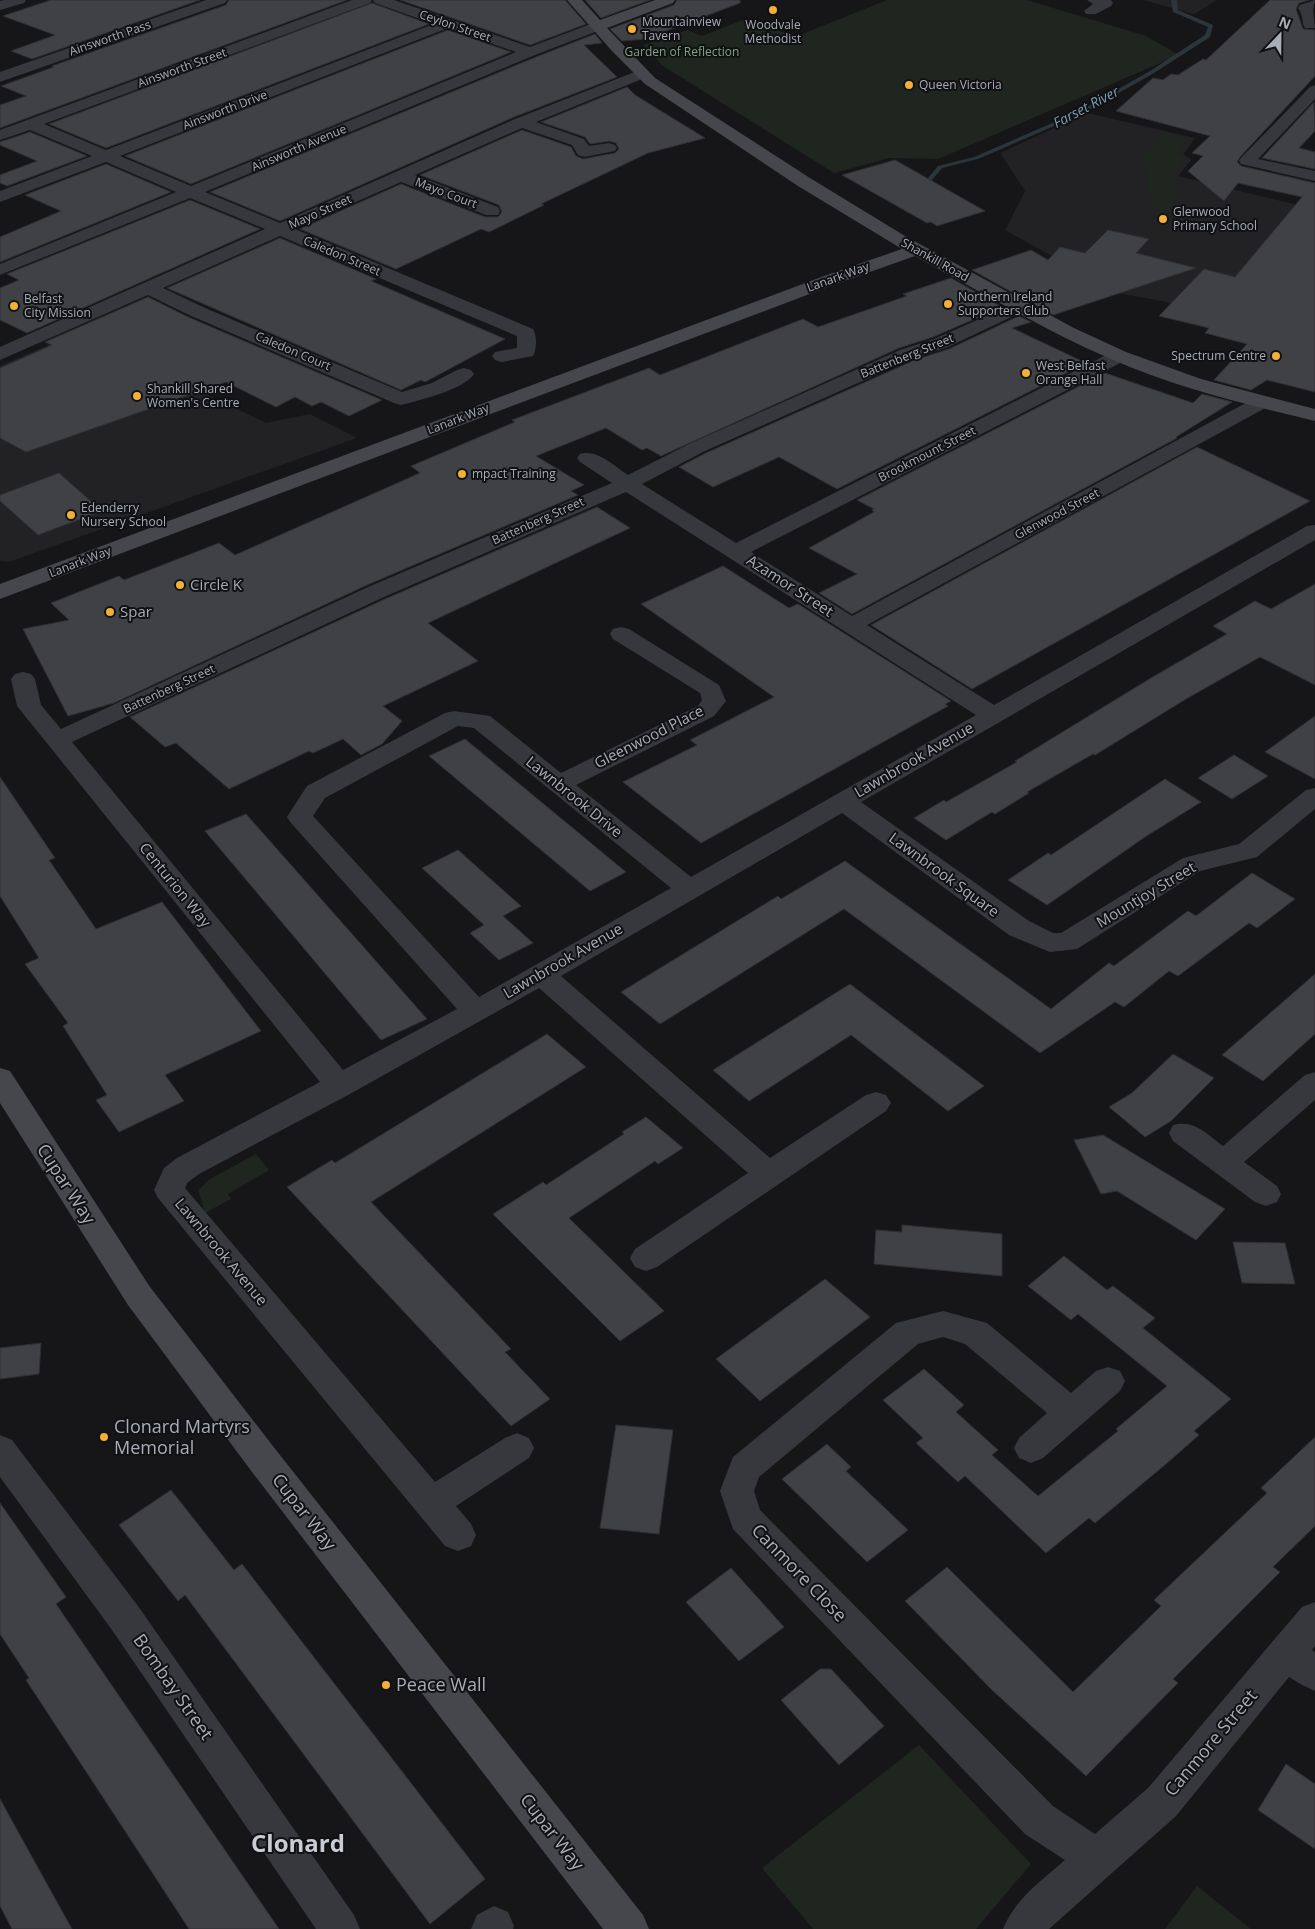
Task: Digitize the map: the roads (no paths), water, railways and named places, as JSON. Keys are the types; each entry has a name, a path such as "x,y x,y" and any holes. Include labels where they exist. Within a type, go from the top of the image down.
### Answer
{"street":[{"path":"0,6 19,0"},
{"name":"Ainsworth Pass","path":"0,77 220,0"},
{"path":"329,0 344,8"},
{"name":"Ainsworth Street","path":"0,136 365,0"},
{"name":"Ceylon Street","path":"380,0 530,52"},
{"name":"Shankill Road","path":"574,0 650,81 804,182 870,241 918,249 1067,332 1119,356 1194,383 1315,415"},
{"path":"598,26 668,0"},
{"path":"1310,25 1310,15 1305,8 1315,4"},
{"name":"Ainsworth Drive","path":"0,197 449,23"},
{"name":"Ainsworth Avenue","path":"0,270 530,52 598,26"},
{"name":"Mayo Street","path":"0,354 521,122 642,74"},
{"path":"1315,90 1247,161 1315,176"},
{"path":"521,122 578,142 584,152 609,148"},
{"name":"Caledon Street","path":"30,124 526,333 534,355 502,356"},
{"name":"Mayo Court","path":"401,176 492,211"},
{"path":"830,280 870,241"},
{"name":"Lanark Way","path":"0,592 830,280 918,249"},
{"name":"Caledon Court","path":"149,288 196,311 401,399 446,391 464,374"},
{"name":"Battenberg Street","path":"57,740 376,592 626,484 698,447 907,354 941,343 1020,306"},
{"name":"Brookmount Street","path":"736,551 1119,356"},
{"name":"Glenwood Street","path":"850,625 1262,402"},
{"name":"Azamor Street","path":"587,458 993,715"},
{"name":"Lawnbrook Avenue","path":"458,1535 169,1190 175,1176 188,1166 476,1012 689,888 1315,531"},
{"name":"Gleenwood Place","path":"558,784 706,711 714,701 711,690 621,634"},
{"name":"Centurion Way","path":"23,679 29,706 340,1086"},
{"name":"Lawnbrook Drive","path":"476,1012 300,817 316,792 454,718 481,721 689,888"},
{"name":"Mountjoy Street","path":"1050,943 1067,942 1192,864 1248,852 1315,796"},
{"name":"Lawnbrook Square","path":"842,801 1019,928 1050,943"},
{"path":"541,974 769,1174"},
{"name":"Cupar Way","path":"0,1079 139,1296 270,1469 628,1929"},
{"path":"1223,1163 1315,1083"},
{"path":"646,1258 876,1103"},
{"path":"1184,1133 1266,1194"},
{"name":"Canmore Close","path":"1071,1413 975,1333 943,1324 908,1334 745,1468 737,1491 745,1518 1039,1820 1098,1859"},
{"path":"1031,1448 1108,1381"},
{"path":"431,1503 516,1448"},
{"name":"Bombay Street","path":"0,1450 125,1618 340,1929"},
{"name":"Canmore Street","path":"1023,1929 1040,1908 1098,1859 1168,1794 1315,1619"},
{"path":"1285,1653 1315,1673"}],"waterway":[{"name":"Farset River","path":"921,190 940,167 976,158 1080,113 1152,72 1208,36 1211,26 1175,11 1174,0"}],"place":[{"name":"Woodvale Methodist","path":"773,10"},
{"name":"Mountainview Tavern","path":"632,29"},
{"name":"Queen Victoria","path":"909,85"},
{"name":"Glenwood Primary School","path":"1163,219"},
{"name":"Northern Ireland Supporters Club","path":"948,304"},
{"name":"Belfast City Mission","path":"14,306"},
{"name":"Spectrum Centre","path":"1276,356"},
{"name":"West Belfast Orange Hall","path":"1026,373"},
{"name":"Shankill Shared Women's Centre","path":"137,396"},
{"name":"mpact Training","path":"462,474"},
{"name":"Edenderry Nursery School","path":"71,515"},
{"name":"Circle K","path":"180,585"},
{"name":"Spar","path":"110,612"},
{"name":"Clonard Martyrs Memorial","path":"104,1437"},
{"name":"Peace Wall","path":"386,1685"}],"district":[{"name":"Clonard","path":"298,1844"}],"park label":[{"name":"Garden of Reflection","path":"682,52"}]}
